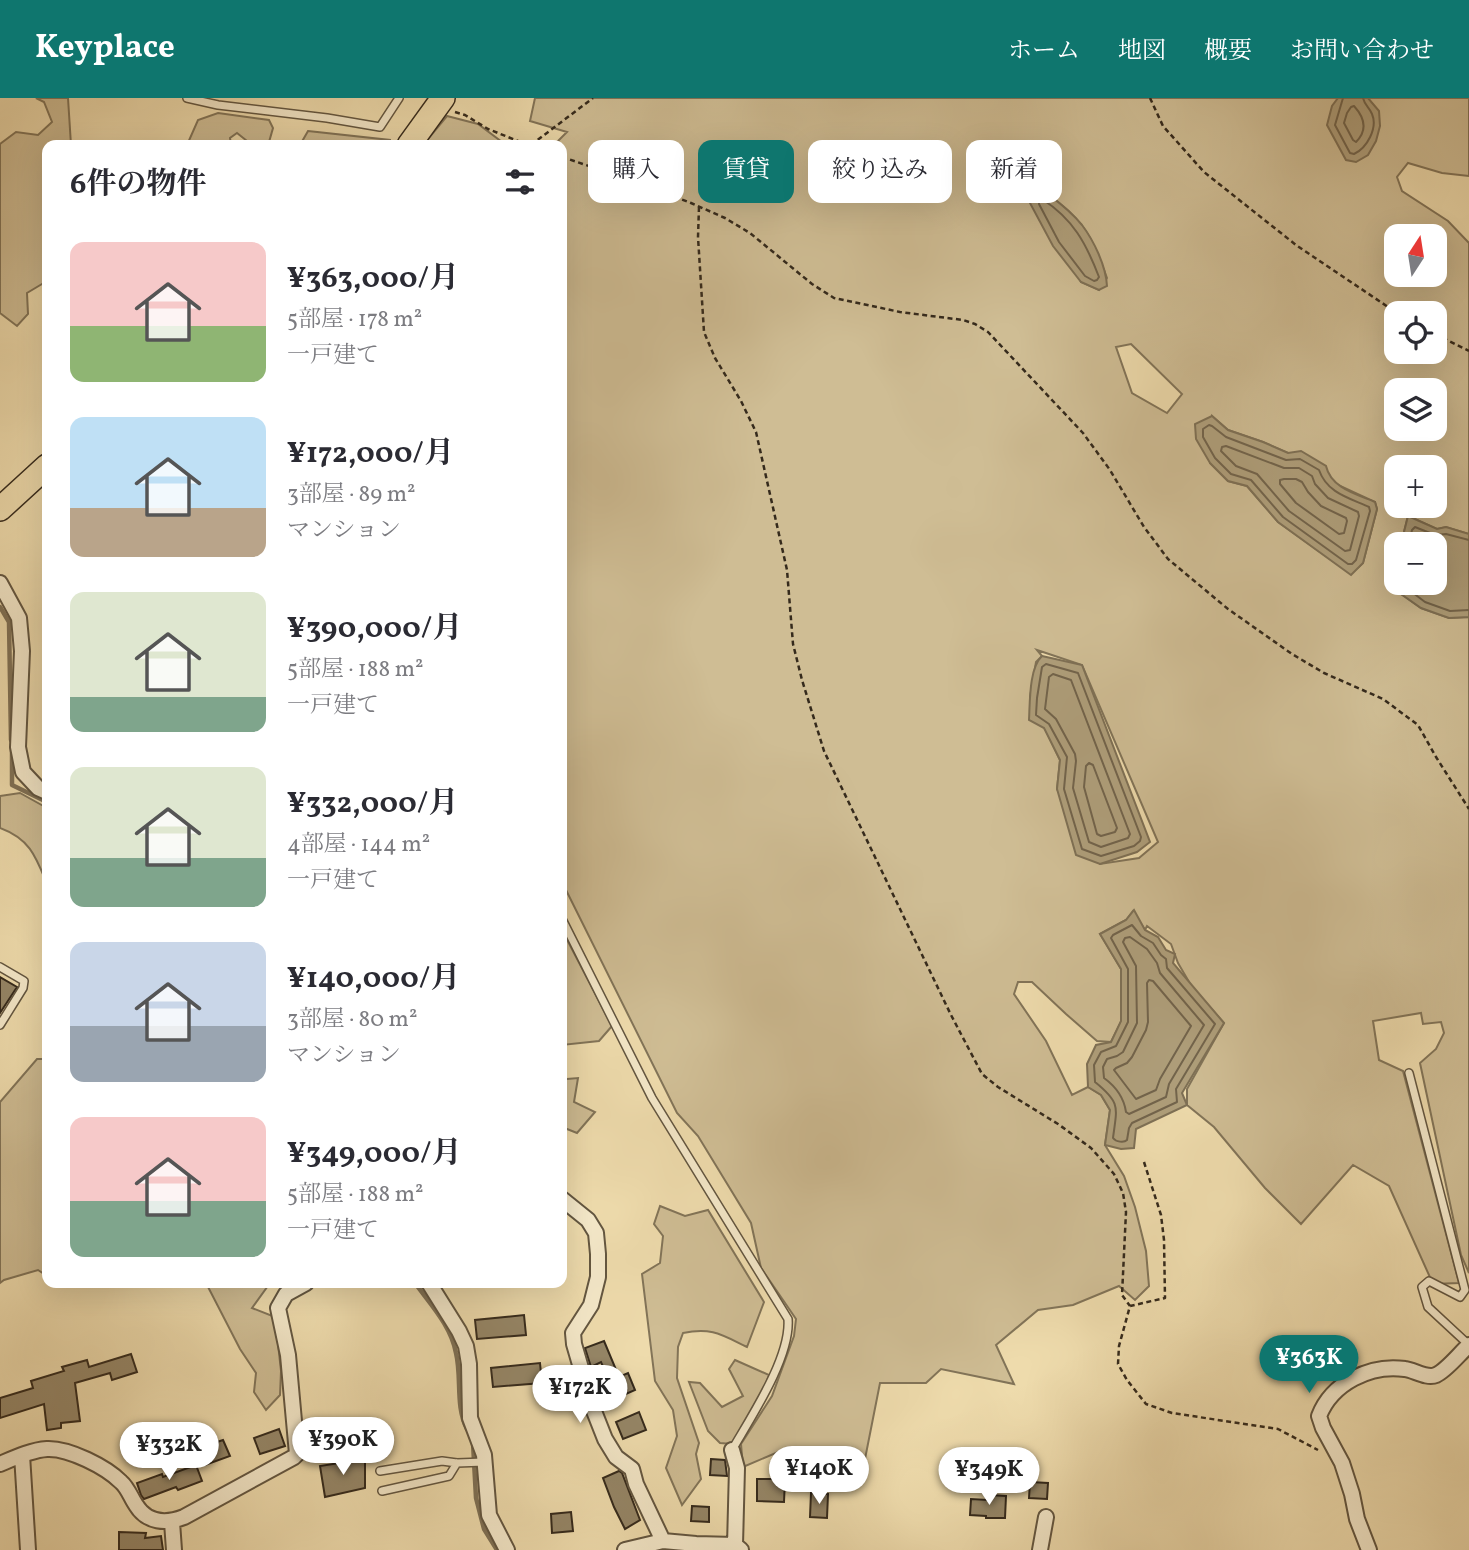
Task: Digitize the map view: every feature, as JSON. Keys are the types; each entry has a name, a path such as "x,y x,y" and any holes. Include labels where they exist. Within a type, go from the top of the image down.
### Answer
{"highway":[{"path":"413,140 440,103"},
{"path":"0,509 42,471"}],"street":[{"path":"0,583 19,618 22,651 19,747 23,772 42,790"},
{"path":"567,1203 588,1220 596,1233 598,1278 591,1305 573,1333 588,1394 605,1439 616,1457 632,1469 636,1484 663,1541"},
{"path":"0,1464 47,1449 62,1451 89,1461 123,1483 137,1508 145,1516 172,1522 294,1457 297,1454 288,1355 278,1308 286,1294 297,1288"},
{"path":"436,1288 466,1346 470,1418 484,1455 489,1514 507,1550"},
{"path":"1369,1550 1357,1519 1342,1463 1319,1416 1324,1404 1347,1381 1387,1368 1405,1369 1432,1376 1440,1374 1469,1345"},
{"path":"625,1550 663,1541 738,1547 737,1468 732,1450"},
{"path":"22,1455 28,1550"},
{"path":"1040,1550 1046,1517"},
{"path":"172,1522 174,1550"}],"lane":[{"path":"187,98 218,105 380,127 399,98"},
{"path":"567,929 652,1098 788,1319 786,1342 766,1392 732,1450"},
{"path":"0,967 24,981 23,988 0,1026"},
{"path":"1409,1073 1465,1290 1460,1297 1429,1281 1422,1287 1428,1307 1469,1345"},
{"path":"380,1471 442,1461 483,1462"},
{"path":"382,1491 449,1476 457,1463"}],"path":[{"path":"537,140 593,98"},
{"path":"1150,98 1163,126 1204,172 1296,246 1384,304"},
{"path":"440,103 488,129 517,140"},
{"path":"567,159 628,179 725,218 750,233 811,284 834,298 900,312 963,320 988,332 1083,433 1168,559 1228,609 1292,654 1324,673 1383,699 1418,725 1469,809"},
{"path":"699,207 698,237 704,332 715,358 756,432 787,570 793,643 824,751 982,1074 1091,1148 1114,1174 1123,1193 1126,1212 1122,1295 1130,1306"},
{"path":"1447,340 1469,351"},
{"path":"1130,1306 1165,1298 1161,1215 1144,1163"},
{"path":"1130,1306 1119,1346 1118,1364 1146,1404 1172,1413 1278,1429 1342,1463"}],"shaded area":[{"path":"36,98 68,98 71,140 42,140 42,284 27,293 28,314 17,326 0,313 0,144 16,132 38,135 52,122 44,102"},
{"path":"535,98 1469,98 1469,176 1442,173 1408,163 1397,177 1402,191 1448,221 1469,243 1469,534 1446,527 1437,529 1412,518 1447,518 1447,455 1384,455 1384,518 1408,518 1404,532 1384,532 1384,595 1403,595 1421,608 1449,618 1469,617 1469,1273 1461,1255 1420,1063 1436,1049 1444,1033 1441,1022 1423,1024 1421,1013 1373,1021 1379,1060 1403,1071 1459,1283 1433,1284 1389,1186 1353,1165 1301,1224 1265,1188 1214,1127 1187,1105 1187,1089 1224,1023 1192,987 1171,944 1147,926 1145,930 1133,911 1126,920 1100,934 1121,969 1122,1020 1111,1042 1097,1041 1032,982 1018,982 1014,994 1046,1041 1072,1095 1088,1087 1101,1095 1110,1110 1105,1145 1124,1176 1135,1207 1146,1251 1149,1286 1135,1300 1119,1286 1073,1305 1038,1310 996,1345 1014,1384 941,1369 926,1383 880,1383 865,1459 835,1467 778,1452 743,1467 741,1444 772,1396 794,1336 796,1319 761,1268 751,1223 698,1136 677,1113 567,892 567,140 559,140 567,132 530,121","holes":["966,140 1062,140 1062,203 1059,203 1083,227 1096,251 1107,278 1099,290 1081,282 1047,203 966,203","1131,344 1182,394 1167,413 1132,393 1116,347","1212,416 1228,430 1288,453 1328,475 1338,485 1375,502 1377,509 1363,563 1351,574 1278,522 1247,486 1228,481 1210,463","1037,650 1082,665 1158,842 1139,858 1100,864 1057,789 1060,760 1030,697 1036,662 1042,656"]},
{"path":"218,113 269,120 273,128 270,140 246,140 237,133 230,140 189,140 198,120"},
{"path":"447,116 478,124 499,140 427,140"},
{"path":"308,131 390,140 303,140"},
{"path":"20,793 42,805 42,873 25,843 0,828 0,796"},
{"path":"567,940 612,1026 599,1041 567,1044"},
{"path":"37,1059 42,1059 42,1273 38,1270 0,1283 0,1102"},
{"path":"578,1078 574,1102 595,1112 577,1133 567,1129 567,1079"},
{"path":"660,1206 685,1216 708,1210 764,1302 747,1347 709,1332 683,1333 678,1347 677,1378 699,1443 696,1454 701,1479 682,1505 666,1468 677,1436 673,1410 655,1381 642,1274 660,1263 663,1236 654,1224"},
{"path":"209,1288 266,1288 252,1308 275,1317 281,1371 280,1395 266,1410 254,1392 256,1373 240,1349"},
{"path":"735,1360 769,1375 763,1391 732,1444 720,1443 708,1431 689,1382 700,1383 722,1407 743,1396 729,1369"}],"water":[{"path":"1338,98 1368,98 1379,111 1380,126 1376,141 1368,155 1356,162 1346,160 1327,125 1332,106"},
{"path":"1030,203 1059,203 1082,225 1099,254 1107,286 1099,290 1081,282 1053,246"},
{"path":"1212,416 1228,430 1288,453 1301,451 1326,466 1333,480 1339,485 1375,502 1377,509 1363,563 1351,575 1278,522 1247,486 1228,481 1210,463 1196,439 1195,424"},
{"path":"1408,518 1412,518 1437,529 1446,527 1469,534 1469,617 1449,618 1421,608 1402,595 1447,595 1447,532 1404,532"},
{"path":"1042,656 1082,665 1150,842 1137,852 1100,864 1076,855 1057,789 1060,760 1044,728 1029,720 1032,677"},
{"path":"1134,910 1145,930 1158,937 1166,950 1175,954 1173,963 1224,1023 1182,1093 1187,1105 1136,1129 1134,1148 1121,1149 1105,1145 1110,1110 1101,1095 1088,1087 1087,1064 1096,1045 1111,1042 1121,1021 1121,969 1100,934 1126,920"}],"building":[{"path":"0,977 17,987 0,1013"},
{"path":"524,1315 526,1335 477,1339 475,1320"},
{"path":"604,1341 619,1377 628,1373 635,1390 617,1398 601,1362 591,1367 585,1348"},
{"path":"131,1354 137,1372 112,1380 110,1373 75,1383 80,1421 61,1423 61,1428 47,1430 44,1404 0,1418 0,1398 33,1388 31,1381 64,1371 62,1367 87,1360 89,1367"},
{"path":"540,1363 542,1383 493,1387 491,1368"},
{"path":"639,1412 646,1430 623,1439 616,1422"},
{"path":"279,1429 285,1446 260,1454 254,1438"},
{"path":"223,1440 230,1456 205,1465 199,1448"},
{"path":"365,1459 365,1488 325,1497 320,1466"},
{"path":"711,1459 725,1460 727,1476 710,1475"},
{"path":"196,1465 202,1481 144,1499 141,1495 137,1483"},
{"path":"619,1471 640,1520 625,1529 603,1478"},
{"path":"757,1479 785,1479 784,1502 757,1501"},
{"path":"1030,1482 1048,1483 1047,1499 1029,1498"},
{"path":"811,1493 828,1494 827,1518 810,1517"},
{"path":"989,1495 1006,1496 1005,1518 970,1515 971,1499 988,1500"},
{"path":"692,1506 709,1507 709,1522 691,1521"},
{"path":"571,1512 573,1531 552,1533 551,1514"},
{"path":"119,1532 146,1533 145,1538 161,1536 163,1550 119,1550"}],"waterway":[{"path":"0,607 9,622 11,740"},
{"path":"12,748 12,785 42,800"},
{"path":"419,1288 450,1334 458,1362 461,1411 467,1429"},
{"path":"473,1443 476,1498 484,1529 497,1550"}]}
